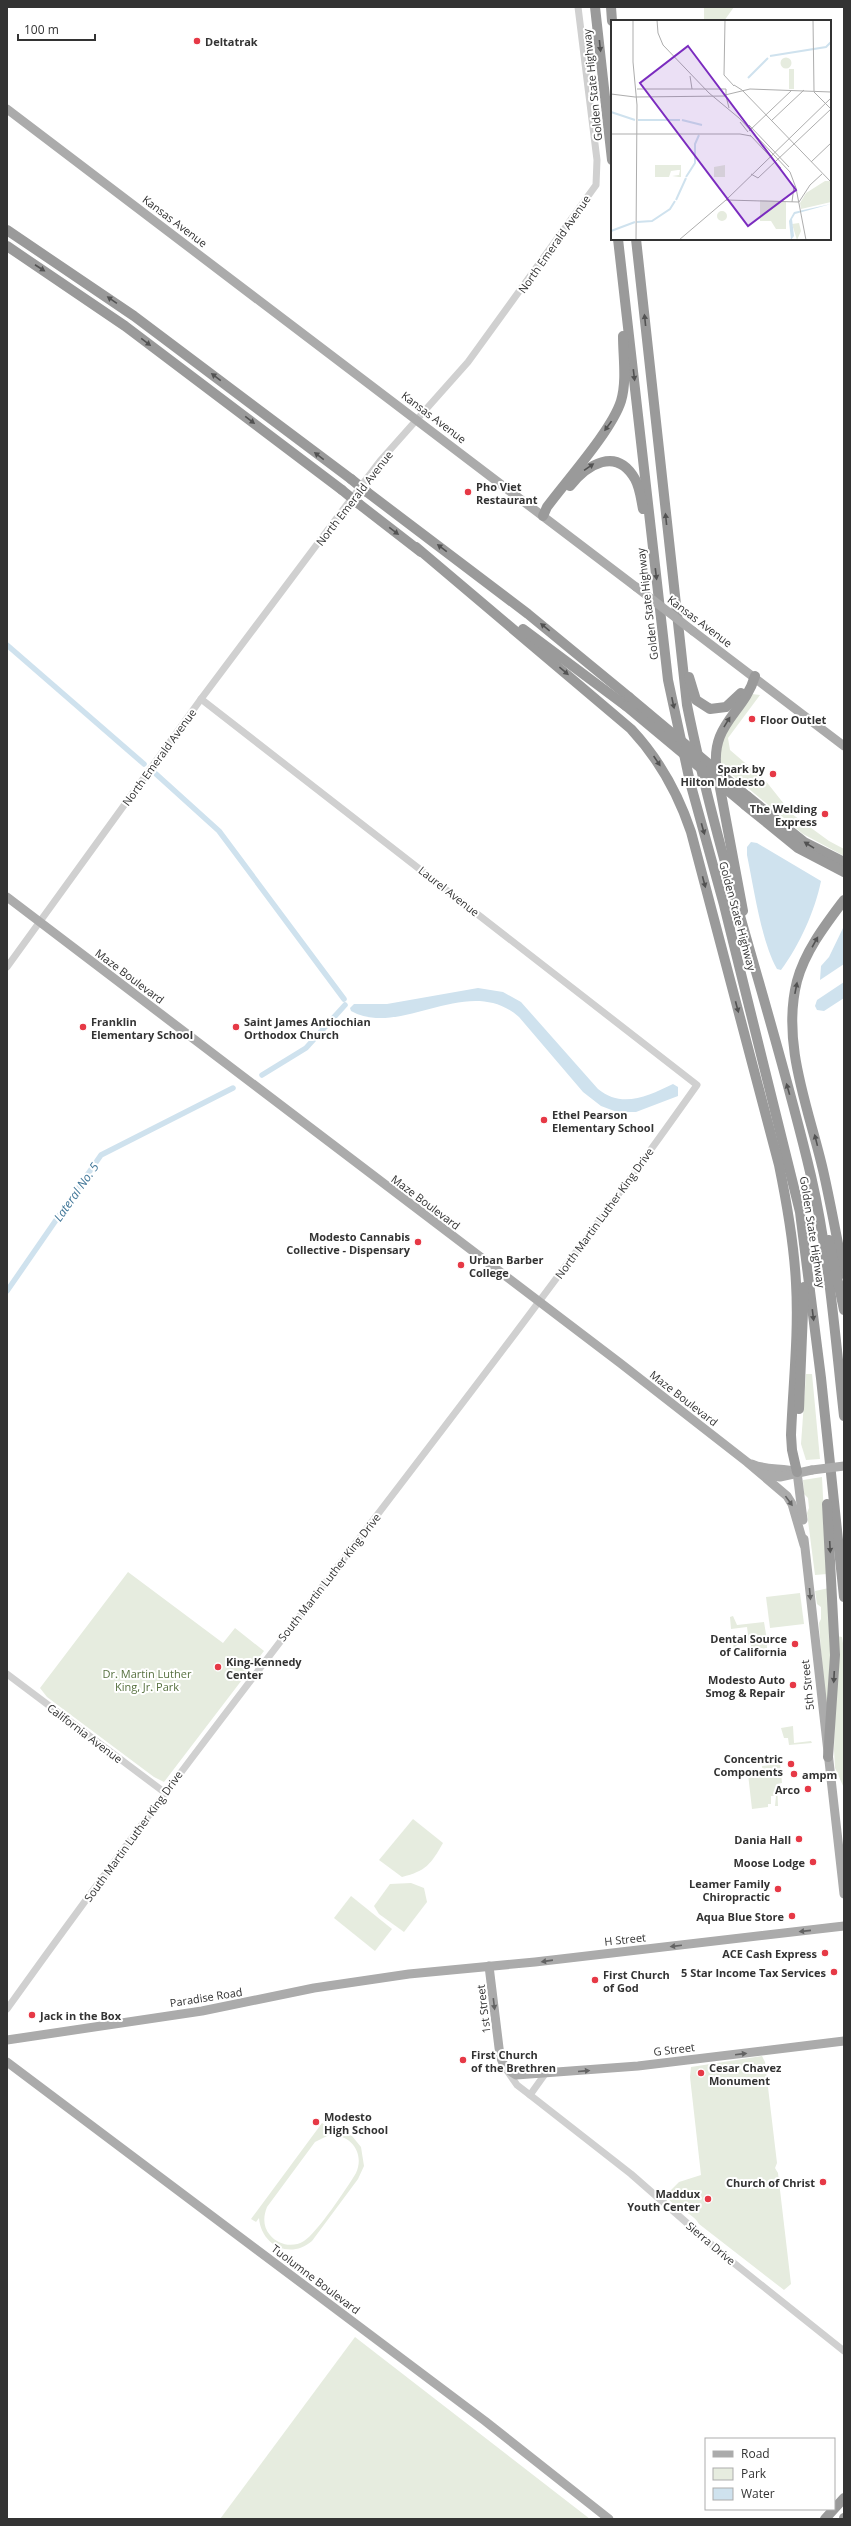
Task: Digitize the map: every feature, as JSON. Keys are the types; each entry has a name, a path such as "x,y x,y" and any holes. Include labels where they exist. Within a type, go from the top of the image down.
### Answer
{"highway":[{"name":"Golden State Highway","path":"595,7 611,151"},
{"path":"611,7 612,20"},
{"path":"7,230 129,312 528,614 627,701 746,800 798,848 844,872"},
{"name":"Golden State Highway","path":"618,240 668,680 685,761 790,1165 800,1212 844,1597"},
{"name":"Golden State Highway","path":"636,240 677,626 687,704 697,754 742,928 811,1177 822,1236 844,1416"},
{"path":"7,246 137,335 416,548 627,701"},
{"path":"543,516 547,507 613,418 621,400 623,381 623,292"},
{"path":"543,516 551,510 588,467 605,462 618,464 628,470 635,480 653,550"},
{"path":"416,548 630,729 658,763 682,807 691,832 761,1097 787,1208 796,1284 797,1329 791,1435 792,1450 797,1472"},
{"path":"677,626 692,689 701,705 715,710 726,707 755,676"},
{"path":"742,928 743,911 717,772 716,754 725,725 750,690 755,676"},
{"path":"746,800 804,842 844,862"},
{"path":"844,900 820,933 801,970 794,1001 792,1029 796,1062 824,1171 844,1274"},
{"path":"795,1115 813,1161 844,1310"},
{"path":"797,1472 796,1434 803,1347 804,1249"},
{"path":"826,1438 835,1649 828,1757"},
{"path":"835,2508 844,2498"},
{"path":"826,2519 834,2510"}],"main road":[{"name":"Kansas Avenue","path":"7,109 418,419 693,631 755,676 844,746"},
{"name":"Maze Boulevard","path":"7,898 747,1462 792,1504 804,1545"},
{"path":"747,1462 766,1469 790,1469 797,1472"},
{"path":"761,1474 780,1477 791,1476 797,1472 844,1466"},
{"name":"5th Street","path":"797,1472 844,1894"},
{"name":"H Street","path":"409,1974 844,1926"},
{"name":"1st Street","path":"490,1966 500,2056 508,2072"},
{"name":"Paradise Road","path":"7,2040 202,2011 314,1988 409,1974"},
{"name":"G Street","path":"508,2072 520,2076 545,2074 844,2041"},
{"name":"Tuolumne Boulevard","path":"7,2062 486,2421 609,2519"}],"street":[{"name":"North Emerald Avenue","path":"7,967 200,699 380,461 472,356 596,184 597,160 578,7"},
{"name":"Laurel Avenue","path":"200,699 697,1085"},
{"name":"North Martin Luther King Drive","path":"539,1302 697,1085"},
{"name":"South Martin Luther King Drive","path":"7,2009 164,1792 539,1302"},
{"name":"California Avenue","path":"7,1674 164,1792"},
{"name":"Sierra Drive","path":"508,2072 517,2085 631,2174 720,2252 844,2351"},
{"path":"530,2095 545,2074"}],"green space":[{"path":"704,7 734,7 725,20 704,20"},
{"path":"752,694 760,695 728,738 730,750 765,780 792,814 829,841 844,849 844,856 803,834 719,764 725,736 735,718"},
{"path":"806,1374 812,1374 820,1459 806,1460 801,1444"},
{"path":"822,1477 827,1574 815,1575 807,1513 809,1508 808,1498 804,1494 803,1480"},
{"name":"Dr. Martin Luther King, Jr. Park","path":"128,1572 223,1643 235,1628 264,1651 164,1782 154,1777 47,1697 40,1688"},
{"path":"829,1588 831,1638 828,1707 825,1707 819,1623 821,1619 821,1607 817,1604 815,1591"},
{"path":"800,1593 804,1624 770,1628 766,1597"},
{"path":"733,1616 737,1625 764,1622 767,1640 759,1641 760,1644 767,1644 767,1651 751,1654 751,1643 737,1645 734,1649 732,1635 748,1635 747,1627 731,1629 730,1617"},
{"path":"837,1636 842,1637 844,1650 844,1788 835,1768 834,1750"},
{"path":"793,1726 794,1743 811,1741 812,1743 789,1745 788,1738 784,1738 781,1728"},
{"path":"780,1764 782,1783 777,1784 778,1806 775,1806 776,1796 771,1796 771,1804 768,1804 768,1807 752,1809 748,1774 752,1774 753,1777 761,1776 763,1773 762,1766"},
{"path":"413,1819 443,1843 427,1866 417,1872 402,1877 379,1860"},
{"path":"411,1883 424,1888 427,1902 404,1932 379,1914 374,1906 390,1884"},
{"path":"351,1896 392,1929 375,1951 334,1918"},
{"path":"762,2056 765,2062 777,2163 775,2168 778,2173 791,2284 784,2290 699,2224 692,2216 673,2203 666,2195 679,2182 701,2175 690,2077 691,2067"},
{"path":"322,2123 327,2126 323,2131 338,2130 352,2136 361,2147 364,2166 358,2179 312,2241 303,2247 286,2249 278,2247 265,2236 261,2228 259,2218 256,2222 251,2219","holes":["329,2135 337,2136 350,2141 354,2146 359,2158 356,2173 332,2210 310,2236 300,2243 291,2245 277,2241 270,2235 265,2225 264,2218 267,2207 315,2142"]},
{"path":"355,2337 590,2519 220,2519"}],"water":[{"path":"751,842 757,843 821,881 815,904 806,928 788,961 781,970 777,969 771,957 762,929 747,855 747,847"},
{"path":"844,926 844,964 820,980 821,966 829,957"},
{"path":"844,982 844,998 824,1011 817,1010 815,1006 817,1000"},
{"path":"478,988 503,992 521,1002 598,1089 607,1095 616,1098 635,1098 654,1093 673,1084 678,1087 678,1096 636,1112 617,1112 601,1106 583,1092 519,1017 499,1005 478,1001 457,1003 391,1017 370,1017 351,1011 350,1008 354,1004 387,1004"}],"waterway":[{"path":"7,645 144,764"},
{"path":"156,774 219,831 344,999"},
{"path":"262,1075 306,1048 345,1005"},
{"name":"Lateral No. 5","path":"7,1291 101,1155 233,1088"}],"place":[{"name":"Deltatrak","path":"197,41"},
{"name":"Pho Viet Restaurant","path":"468,492"},
{"name":"Floor Outlet","path":"752,719"},
{"name":"Spark by Hilton Modesto","path":"773,774"},
{"name":"The Welding Express","path":"825,814"},
{"name":"Franklin Elementary School","path":"83,1027"},
{"name":"Saint James Antiochian Orthodox Church","path":"236,1027"},
{"name":"Ethel Pearson Elementary School","path":"544,1120"},
{"name":"Modesto Cannabis Collective - Dispensary","path":"418,1242"},
{"name":"Urban Barber College","path":"461,1265"},
{"name":"Dental Source of California","path":"795,1644"},
{"name":"King-Kennedy Center","path":"218,1667"},
{"name":"Modesto Auto Smog & Repair","path":"793,1685"},
{"name":"Concentric Components","path":"791,1764"},
{"name":"ampm","path":"794,1774"},
{"name":"Arco","path":"808,1789"},
{"name":"Dania Hall","path":"799,1839"},
{"name":"Moose Lodge","path":"813,1862"},
{"name":"Leamer Family Chiropractic","path":"778,1889"},
{"name":"Aqua Blue Store","path":"792,1916"},
{"name":"ACE Cash Express","path":"825,1953"},
{"name":"5 Star Income Tax Services","path":"834,1972"},
{"name":"First Church of God","path":"595,1980"},
{"name":"Jack in the Box","path":"32,2015"},
{"name":"First Church of the Brethren","path":"463,2060"},
{"name":"Cesar Chavez Monument","path":"701,2073"},
{"name":"Modesto High School","path":"316,2122"},
{"name":"Church of Christ","path":"823,2182"},
{"name":"Maddux Youth Center","path":"708,2199"}]}
